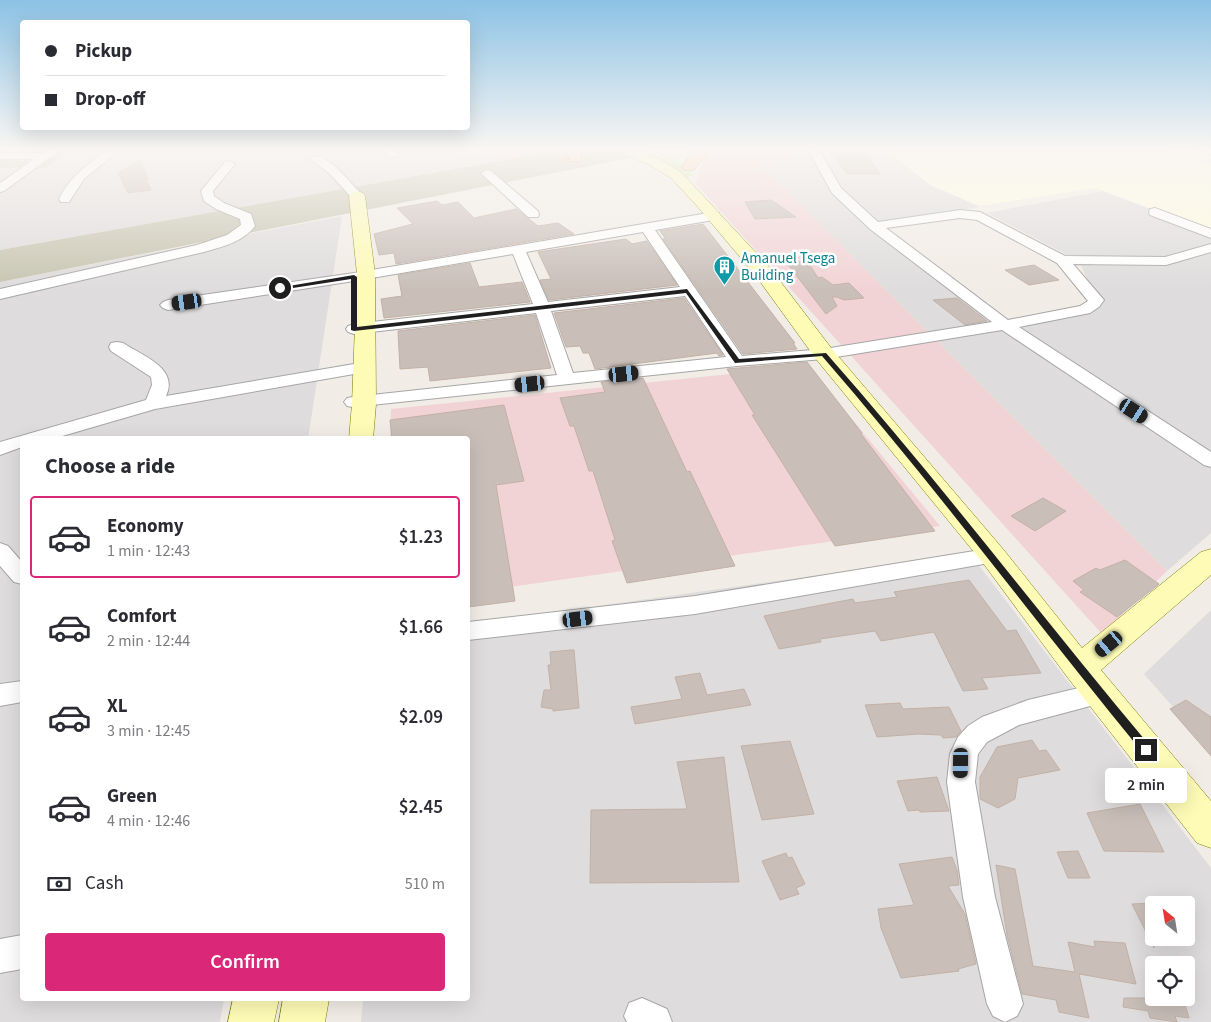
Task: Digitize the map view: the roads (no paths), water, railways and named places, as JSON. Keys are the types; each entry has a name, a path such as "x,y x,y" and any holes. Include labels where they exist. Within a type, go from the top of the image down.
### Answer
{"main road":[{"path":"696,196 763,272 824,354 993,556 1080,669 1211,830"},
{"path":"353,197 360,276 359,401 361,436"},
{"path":"351,436 359,401 354,370 360,329"},
{"path":"1080,669 1211,559"},
{"path":"251,1022 256,1001"},
{"path":"302,1022 306,1001"}],"street":[{"path":"0,294 220,243 241,234 248,226 246,217 220,206 208,198 208,196"},
{"path":"512,196 533,214"},
{"path":"842,196 875,226 1005,326 1211,461"},
{"path":"1155,212 1211,234"},
{"path":"359,401 737,361 824,354 1005,326 1085,310 1094,304 1096,300 1062,260 980,216 960,214 875,226"},
{"path":"168,305 360,276 714,216"},
{"path":"646,227 687,291 737,361"},
{"path":"1062,260 1174,260 1211,248"},
{"path":"518,249 542,307 567,380"},
{"path":"360,329 687,291"},
{"path":"117,347 159,374 162,386 153,404"},
{"path":"41,436 153,404 354,370"},
{"path":"0,449 20,442"},
{"path":"0,551 20,574"},
{"path":"470,631 695,605 993,556"},
{"path":"0,696 20,692"},
{"path":"1006,1004 979,897 961,782 961,763 969,744 986,728 1014,716 1100,694"},
{"path":"0,956 20,952"}],"place":[{"name":"Amanuel Tsega Building","path":"725,286"}]}
